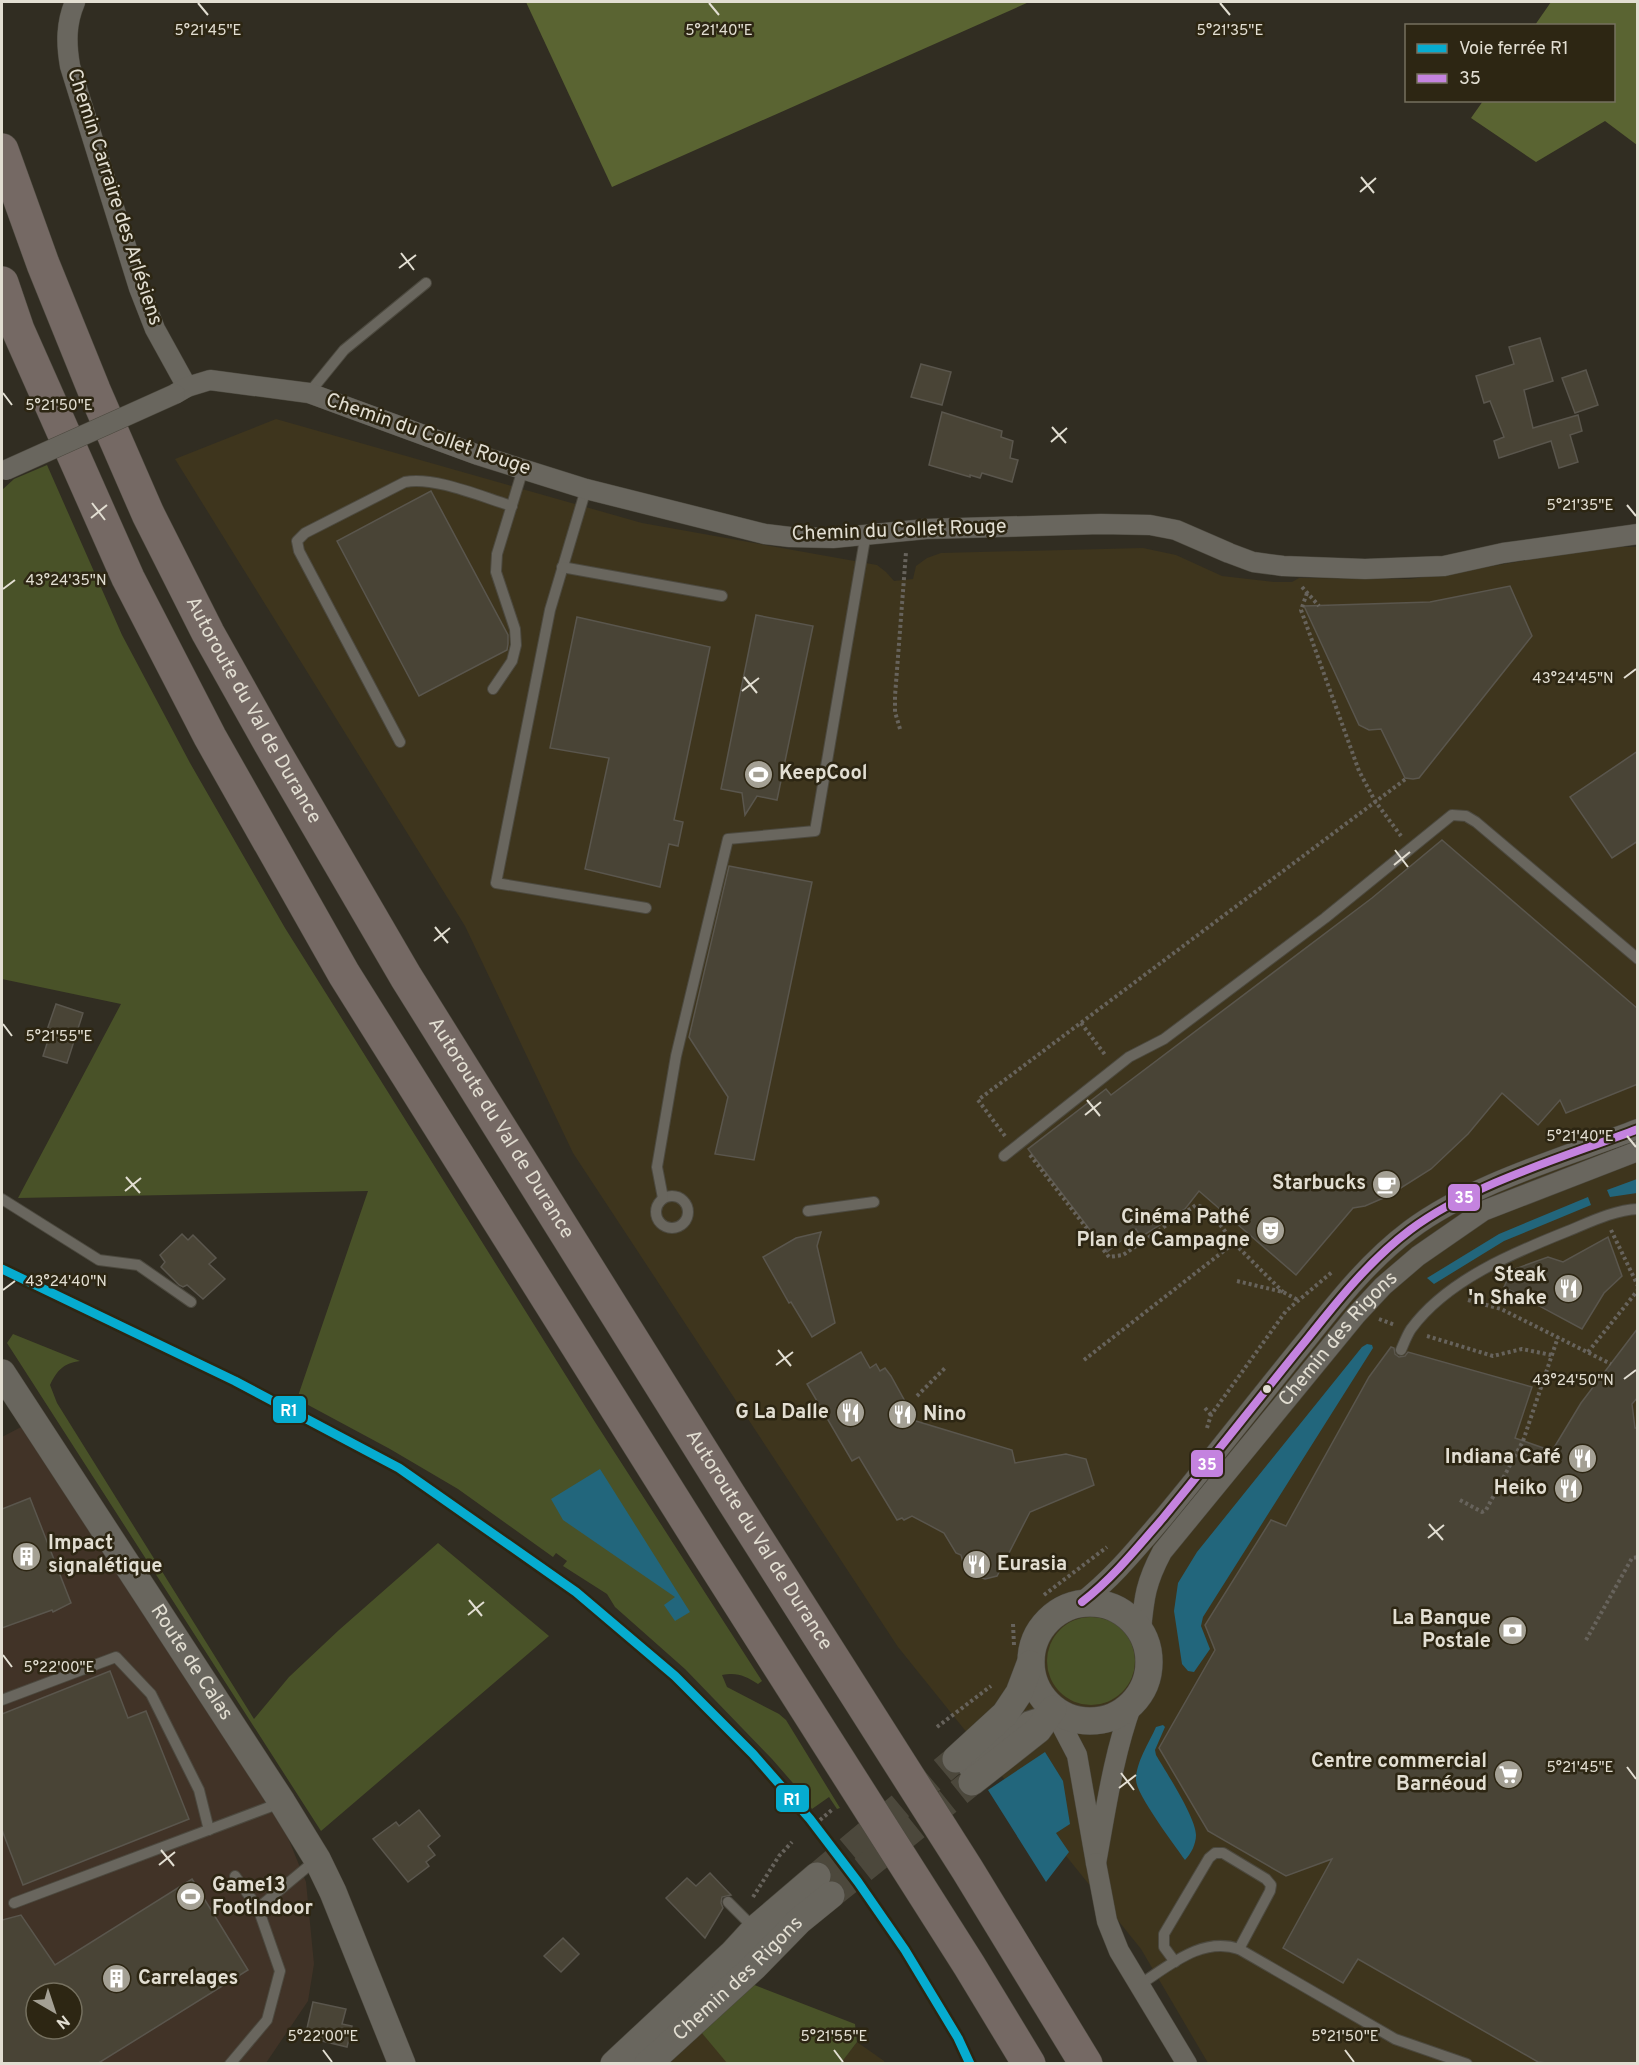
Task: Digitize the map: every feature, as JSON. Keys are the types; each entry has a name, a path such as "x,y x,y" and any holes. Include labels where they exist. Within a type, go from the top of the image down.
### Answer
{"highway":[{"name":"Autoroute du Val de Durance","path":"2,150 43,264 148,514 208,633 272,747 406,977 736,1506 960,1859 1086,2064"},
{"path":"2,283 27,351 128,578 226,767 344,974 969,1965 1029,2064"}],"street":[{"name":"Chemin Carraire des Arlésiens","path":"75,2 67,28 70,66 139,288 181,390"},
{"name":"Chemin du Collet Rouge","path":"4,472 181,390 210,380 309,393 478,455 586,489 765,534 790,537 833,538 908,530 1101,524 1150,525 1176,530 1229,554 1253,562 1283,567 1365,569 1444,566 1503,553 1638,534"},
{"name":"Chemin des Rigons","path":"1082,1602 1122,1566 1190,1485 1325,1315 1361,1275 1399,1240 1432,1216 1492,1185 1638,1129"},
{"name":"Chemin des Rigons","path":"1141,1630 1145,1592 1151,1571 1162,1552 1356,1315 1383,1286 1418,1256 1483,1211 1638,1151"},
{"name":"Route de Calas","path":"2,1373 317,1859 350,1930 402,2064"},
{"path":"1030,1664 1033,1681 1041,1697 1053,1709 1068,1717 1085,1721 1102,1720 1118,1714 1132,1704 1143,1689 1148,1674 1148,1651 1141,1630 1130,1617 1115,1607 1082,1602 1065,1607 1040,1627 1032,1646 1030,1664 1019,1693 964,1771 1038,1730 1053,1709"},
{"path":"1096,1863 1110,1778 1132,1704"},
{"path":"1053,1709 1077,1755 1107,1921 1119,1951 1186,2064"},
{"name":"Chemin des Rigons","path":"614,2064 733,1953 755,1929 824,1885 799,1922 648,2064"},
{"name":"Route de Calas","path":"350,1930 384,2064"}],"lane":[{"path":"309,393 344,350 426,283"},
{"path":"493,689 512,661 516,645 515,629 496,572 496,554 523,469"},
{"path":"400,742 299,551 297,541 305,533 405,482 417,480 432,482 512,506"},
{"path":"586,489 550,610 496,883 646,908"},
{"path":"663,1198 657,1167 676,1056 728,839 815,831 866,534"},
{"path":"562,567 722,596"},
{"path":"1004,1156 1129,1058 1164,1039 1325,918 1452,815 1466,816 1476,822 1638,960"},
{"path":"2,1199 99,1260 138,1265 191,1302"},
{"path":"808,1211 874,1202"},
{"path":"1401,1350 1410,1331 1431,1306 1512,1253 1606,1216 1638,1209"},
{"path":"2,1700 116,1656 151,1694 199,1790 209,1830"},
{"path":"14,1903 282,1802"},
{"path":"1175,1962 1164,1947 1164,1934 1209,1858 1215,1853 1223,1853 1266,1879 1271,1885 1239,1949"},
{"path":"258,1908 317,1859"},
{"path":"230,2064 267,2020 280,1971 258,1908 235,1876"},
{"path":"728,1902 755,1929 777,1943"},
{"path":"1139,1984 1188,1954 1213,1946 1227,1945 1239,1949 1395,2039 1467,2064"},
{"name":"Chemin des Rigons","path":"696,2003 733,1953"},
{"name":"Chemin des Rigons","path":"631,2064 672,2026"}],"path":[{"path":"900,729 895,712 895,696 908,530"},
{"path":"1319,606 1307,593 1301,610 1309,634 1359,771 1375,801 1404,840"},
{"path":"1081,1023 1097,1044"},
{"path":"1588,1352 1638,1288 1610,1226"},
{"path":"1084,1360 1234,1242"},
{"path":"1237,1281 1283,1292 1298,1300"},
{"path":"1446,1295 1501,1309 1611,1364"},
{"path":"1371,1316 1410,1331 1493,1356 1522,1349 1551,1355"},
{"path":"1460,1500 1478,1511 1486,1510 1523,1441 1558,1337"},
{"path":"917,1396 945,1368"},
{"path":"1205,1408 1211,1415"},
{"path":"1044,1595 1108,1546"},
{"path":"1586,1640 1632,1558 1638,1557"},
{"path":"937,1727 992,1686"},
{"path":"820,1820 833,1809"}],"shaded area":[{"path":"276,419 642,523 877,565 894,581 913,579 916,566 927,558 941,553 1143,548 1176,555 1222,576 1292,582 1299,578 1410,579 1602,547 1637,547 1637,2063 1208,2063 1141,1949 898,1647 573,1153 465,926 175,459"},
{"path":"23,1426 286,1833 306,1882 314,1964 308,2001 266,2063 2,2064 2,1437"},
{"path":"701,2032 732,2064 669,2064"},
{"path":"857,2042 884,2061 885,2063 840,2064"}],"green space":[{"path":"526,2 1029,2 612,187"},
{"path":"1551,2 1637,2 1637,145 1605,121 1536,162 1471,118 1482,102 1615,102 1615,24 1536,24"},
{"path":"47,465 122,635 190,763 285,928 595,1422 762,1681 758,1684 741,1675 722,1675 727,1687 779,1714 786,1720 840,1808 837,1809 829,1797 812,1809 772,1759 685,1669 615,1607 607,1594 563,1566 567,1561 556,1553 553,1557 458,1489 297,1399 368,1191 18,1198 121,1004 2,979 2,490 14,479"},
{"path":"13,1334 80,1361 70,1363 58,1371 50,1385 57,1403 254,1719 289,1677 438,1543 549,1636 321,1831 7,1343"},
{"path":"1082,1617 1100,1617 1116,1624 1128,1636 1135,1652 1135,1670 1128,1686 1116,1698 1100,1705 1082,1705 1066,1698 1054,1686 1047,1670 1047,1652 1054,1636 1066,1624"},
{"path":"752,1984 855,2024 857,2042 841,2063 727,2063 701,2032"}],"water":[{"path":"1637,1179 1637,1193 1610,1197 1607,1190"},
{"path":"1588,1197 1591,1205 1504,1241 1434,1284 1427,1278 1499,1234"},
{"path":"1367,1344 1372,1345 1373,1348 1203,1617 1201,1626 1210,1649 1194,1672 1188,1671 1182,1664 1174,1611 1178,1583 1197,1552 1362,1347"},
{"path":"600,1469 690,1612 675,1621 664,1605 675,1597 563,1520 551,1499"},
{"path":"1163,1725 1165,1727 1155,1750 1156,1755 1195,1827 1193,1849 1185,1860 1149,1808 1136,1780 1140,1760 1156,1727"},
{"path":"1045,1752 1063,1781 1070,1824 1056,1833 1069,1852 1046,1882 988,1790"}],"building":[{"path":"1540,338 1553,381 1524,390 1533,428 1578,415 1582,431 1570,435 1578,462 1559,468 1551,441 1499,458 1494,441 1504,437 1490,401 1484,403 1476,376 1514,364 1509,347"},
{"path":"921,364 951,372 942,405 911,397"},
{"path":"1586,370 1598,405 1575,413 1562,378"},
{"path":"942,412 1002,431 1001,437 1013,441 1010,458 1018,460 1012,482 982,473 980,478 970,475 970,477 929,465"},
{"path":"431,491 508,635 508,644 507,650 419,696 337,541"},
{"path":"1510,586 1532,636 1419,778 1405,778 1381,729 1369,730 1359,725 1304,606 1430,602"},
{"path":"756,615 813,626 777,800 757,796 745,815 742,793 721,789"},
{"path":"577,617 710,647 674,820 683,822 678,846 669,844 660,887 585,869 609,758 550,748"},
{"path":"1638,751 1638,841 1612,858 1570,797"},
{"path":"1442,840 1638,1009 1638,1084 1566,1113 1560,1100 1538,1125 1502,1093 1468,1134 1431,1169 1388,1196 1365,1206 1353,1208 1296,1275 1199,1191 1185,1209 1141,1237 1136,1229 1107,1252 1028,1149 1106,1089 1111,1095 1372,898"},
{"path":"729,866 812,882 754,1160 715,1154 728,1097 689,1037"},
{"path":"56,1004 83,1013 67,1063 43,1056 51,1031 47,1030"},
{"path":"821,1232 817,1246 835,1323 812,1337 791,1302 789,1303 763,1257 796,1238"},
{"path":"182,1234 188,1240 193,1235 216,1258 209,1264 225,1279 203,1299 187,1285 183,1287 179,1285 161,1267 165,1262 160,1255"},
{"path":"1608,1237 1622,1276 1604,1293 1582,1329 1504,1287 1512,1270 1548,1257 1563,1262"},
{"path":"1638,1328 1638,1397 1632,1404 1635,1428 1638,1428 1638,2064 1538,2062 1358,1959 1343,1983 1283,1948 1332,1859 1286,1876 1208,1831 1159,1748 1215,1650 1205,1625 1271,1520 1286,1526 1369,1377 1391,1347 1399,1357 1405,1356 1408,1352 1532,1387 1515,1438 1552,1451 1581,1403"},
{"path":"861,1352 870,1368 876,1364 880,1371 885,1368 916,1421 1012,1450 1015,1463 1066,1454 1086,1459 1094,1485 1030,1512 997,1576 985,1579 971,1574 964,1566 961,1555 956,1553 944,1533 912,1516 904,1520 902,1518 897,1520 859,1457 852,1461 807,1384"},
{"name":"Impact signalétique","path":"30,1498 71,1603 53,1612 52,1610 2,1628 2,1509"},
{"path":"110,1671 128,1718 146,1711 189,1819 23,1885 2,1830 2,1714"},
{"path":"419,1810 440,1836 428,1846 435,1855 426,1862 429,1866 408,1882 373,1839 396,1822 399,1826"},
{"path":"710,1873 731,1895 722,1897 723,1908 705,1938 666,1898 687,1878 696,1886"},
{"name":"Carrelages","path":"192,1879 248,1970 97,2064 2,2064 2,1920 21,1915 55,1965"},
{"path":"563,1938 579,1954 561,1972 544,1956"},
{"path":"313,2002 346,2009 342,2024 352,2026 347,2047 305,2037"}],"tunnel":[{"path":"817,1876 956,1759"},
{"path":"831,1895 972,1782"}],"rail line":[{"name":"R1","path":"2,1269 235,1381 399,1468 576,1592 675,1676 753,1754 810,1819 858,1882 905,1950 958,2038 970,2064"}],"transit line":[{"name":"35","path":"1082,1602 1114,1573 1144,1540 1343,1295 1395,1242 1435,1213 1462,1198 1520,1172 1638,1129"}],"place":[{"name":"KeepCool","path":"758,774"},
{"name":"Starbucks","path":"1387,1184"},
{"name":"Cinéma Pathé Plan de Campagne","path":"1271,1230"},
{"name":"Steak 'n Shake","path":"1568,1288"},
{"name":"G La Dalle","path":"850,1413"},
{"name":"Nino","path":"902,1415"},
{"name":"Indiana Café","path":"1582,1458"},
{"name":"Heiko","path":"1568,1489"},
{"name":"Impact signalétique","path":"27,1556"},
{"name":"Eurasia","path":"976,1565"},
{"name":"La Banque Postale","path":"1512,1631"},
{"name":"Centre commercial Barnéoud","path":"1508,1774"},
{"name":"Game13 FootIndoor","path":"191,1897"},
{"name":"Carrelages","path":"117,1979"}]}
